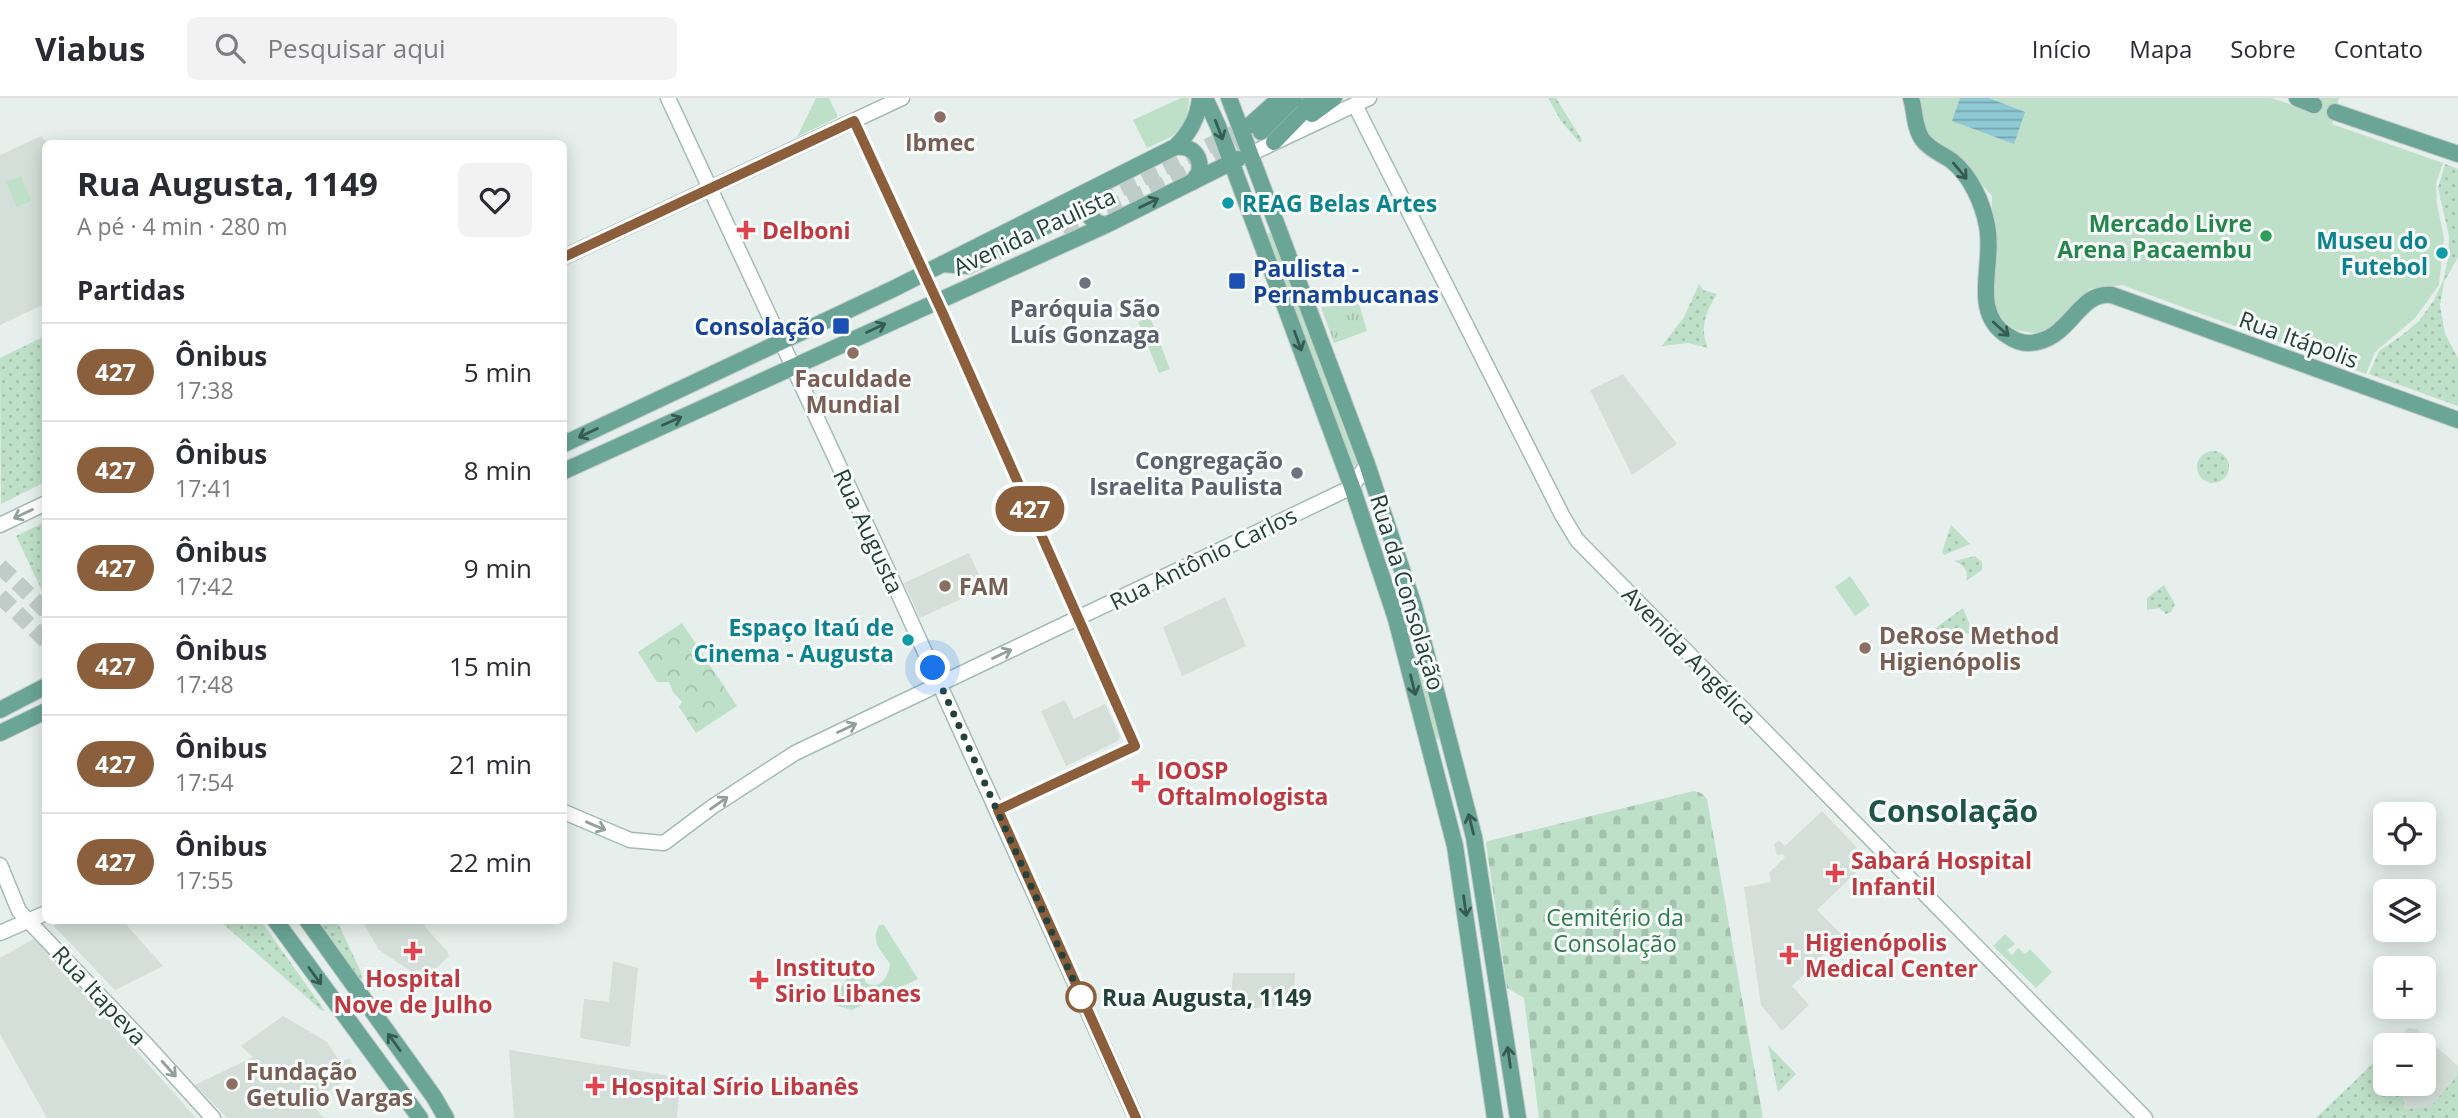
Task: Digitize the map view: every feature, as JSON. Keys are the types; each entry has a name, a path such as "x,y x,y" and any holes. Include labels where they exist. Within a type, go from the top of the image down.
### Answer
{"main road":[{"name":"Rua Augusta","path":"668,98 940,684 1136,1118"},
{"path":"567,256 902,98"},
{"path":"1175,147 1190,131 1203,98"},
{"name":"Rua da Consolação","path":"1203,98 1218,126 1352,487 1396,619 1455,846 1496,1118"},
{"name":"Rua da Consolação","path":"1229,98 1367,464 1414,606 1474,837 1518,1118"},
{"path":"1261,134 1280,98"},
{"path":"1261,134 1294,98"},
{"path":"1261,134 1312,106 1334,98"},
{"name":"Avenida Paulista","path":"567,443 942,264 968,266 1057,226 1106,225 1250,154 1261,134 1355,105 1369,98"},
{"name":"Rua Itápolis","path":"1912,98 1915,123 1924,141 1956,165 1980,201 1988,227 1989,243 1985,304 1992,321 2001,331 2023,343 2052,338 2082,307 2100,295 2112,295 2458,420"},
{"path":"2297,98 2314,105"},
{"name":"Avenida Angélica","path":"1355,105 1577,540 2146,1118"},
{"path":"2335,113 2458,154"},
{"path":"1175,147 1190,148 1198,157 1199,172 1192,182"},
{"name":"Avenida Paulista","path":"567,470 955,292 1057,226 1090,190 1175,147"},
{"path":"1090,190 1085,204 1088,214 1096,222 1106,225"},
{"path":"1352,487 1367,464"},
{"name":"Rua Antônio Carlos","path":"567,813 630,840 664,843 786,758 1352,487"},
{"path":"0,525 42,505"},
{"path":"0,710 42,688"},
{"path":"0,733 42,712"},
{"name":"Rua Itapeva","path":"1,866 19,911 27,921 50,942 213,1118"},
{"path":"0,933 42,915"},
{"path":"278,924 420,1118"},
{"path":"310,924 434,1097 446,1118"}],"shaded area":[{"path":"41,136 45,140 42,140 42,305 0,325 0,155"},
{"path":"1623,374 1677,444 1632,475 1590,390"},
{"name":"FAM","path":"969,553 985,588 920,618 904,583"},
{"path":"1225,597 1246,646 1182,676 1163,627"},
{"path":"1065,700 1074,719 1105,704 1120,736 1118,741 1066,766 1041,711"},
{"name":"Higienópolis Medical Center","path":"1822,811 1869,860 1817,910 1843,936 1792,986 1809,1005 1782,1031 1761,1005 1744,887 1771,882 1769,873 1785,857 1783,854 1777,855 1774,844 1779,841 1785,846"},
{"path":"126,924 163,966 115,990 54,926"},
{"name":"Hospital Nove de Julho","path":"364,924 426,924 424,926 449,956 424,980 379,950"},
{"path":"37,937 196,1118 47,1118 0,1034 0,958"},
{"path":"613,961 638,968 630,1047 580,1038 584,999 609,1002"},
{"path":"1233,973 1295,973 1293,1005 1230,1010"},
{"path":"283,1016 327,1042 340,1062 349,1058 358,1073 310,1103 324,1118 227,1118 195,1085 253,1057 241,1046"},
{"path":"2408,1028 2417,1029 2421,1033 2404,1033"},
{"path":"2436,1046 2458,1066 2458,1075 2430,1107 2405,1109 2402,1096 2436,1096"},
{"name":"Hospital Sírio Libanês","path":"509,1050 676,1077 680,1081 677,1118 514,1118"}],"green space":[{"path":"816,98 829,98 838,117 797,137"},
{"path":"1181,98 1189,98 1183,126 1172,136 1147,148 1133,120"},
{"path":"1548,98 1556,98 1582,140 1580,143 1561,121"},
{"name":"Mercado Livre Arena Pacaembu","path":"1917,98 2271,98 2311,111 2316,98 2339,98 2332,124 2443,163 2436,183 2444,238 2439,285 2415,318 2375,352 2366,374 2122,285 2090,289 2055,323 2039,334 2016,330 2006,323 1991,303 1992,196 1957,156 1927,133 1921,122"},
{"path":"2445,164 2458,169 2458,257 2444,282 2440,305 2445,334 2458,358 2458,406 2369,374 2379,351 2419,321 2443,281 2448,260 2449,236 2438,188"},
{"path":"21,176 31,201 17,207 6,182"},
{"path":"1271,232 1357,464 1353,466 1267,234"},
{"path":"1699,284 1703,290 1717,294 1705,320 1704,334 1708,348 1688,343 1662,346 1684,317"},
{"path":"1359,304 1367,331 1334,343 1321,307"},
{"path":"1150,317 1170,369 1159,373 1138,322"},
{"path":"42,337 42,484 1,504 0,358"},
{"path":"2213,451 2225,455 2229,467 2225,479 2213,483 2201,479 2197,467 2201,455"},
{"path":"42,523 42,591 16,536"},
{"path":"1951,525 1970,544 1944,555 1942,552"},
{"path":"1975,556 1982,562 1982,570 1966,581 1965,568 1954,561"},
{"path":"1850,576 1870,605 1855,616 1835,587"},
{"path":"2164,585 2175,604 2171,612 2166,614 2159,608 2147,610 2147,598"},
{"path":"1963,608 1973,633 1923,637"},
{"path":"682,623 737,706 696,733 679,707 682,702 669,682 657,682 638,652"},
{"path":"1410,623 1441,738 1436,739 1405,626"},
{"name":"Cemitério da Consolação","path":"1694,791 1707,799 1763,1118 1539,1118 1524,998 1507,988 1486,843"},
{"path":"223,924 263,924 325,1011"},
{"path":"321,924 338,924 361,972 362,982"},
{"path":"879,925 884,925 918,979 852,1010 831,1004 850,973 864,976 866,983 871,985 880,983 885,978 890,964 876,941"},
{"path":"2005,934 2015,944 2007,950 2012,955 2018,948 2025,954 2030,949 2052,972 2036,988 1993,946"},
{"path":"1768,1045 1796,1074 1778,1092"},
{"path":"2373,1063 2373,1096 2402,1096 2405,1109 2430,1107 2458,1075 2458,1118 2316,1118"}],"water":[{"path":"1960,98 1989,98 2025,112 2014,144 1952,121"}],"tunnel":[{"path":"1078,210 1249,126"},
{"path":"1062,228 1164,184 1256,136"},
{"path":"0,566 42,607"},
{"path":"0,596 42,637"}],"bus line":[{"name":"427","path":"567,256 854,121 944,316 1135,746 998,810 1136,1118"}],"place":[{"name":"Ibmec","path":"940,117"},
{"name":"REAG Belas Artes","path":"1228,203"},
{"name":"Delboni","path":"746,230"},
{"name":"Mercado Livre Arena Pacaembu","path":"2266,236"},
{"name":"Museu do Futebol","path":"2442,253"},
{"name":"Paulista - Pernambucanas","path":"1237,281"},
{"name":"Paróquia São Luís Gonzaga","path":"1085,283"},
{"name":"Consolação","path":"841,326"},
{"name":"Faculdade Mundial","path":"853,353"},
{"name":"Congregação Israelita Paulista","path":"1297,473"},
{"name":"FAM","path":"945,586"},
{"name":"Espaço Itaú de Cinema - Augusta","path":"908,640"},
{"name":"DeRose Method Higienópolis","path":"1865,648"},
{"name":"IOOSP Oftalmologista","path":"1141,783"},
{"name":"Sabará Hospital Infantil","path":"1835,873"},
{"name":"Hospital Nove de Julho","path":"413,951"},
{"name":"Higienópolis Medical Center","path":"1789,955"},
{"name":"Instituto Sirio Libanes","path":"759,980"},
{"name":"Rua Augusta, 1149","path":"1081,997"},
{"name":"Fundação Getulio Vargas","path":"232,1084"},
{"name":"Hospital Sírio Libanês","path":"595,1086"}],"district":[{"name":"Consolação","path":"1953,810"}],"route":[{"path":"933,668 1081,997"}]}
